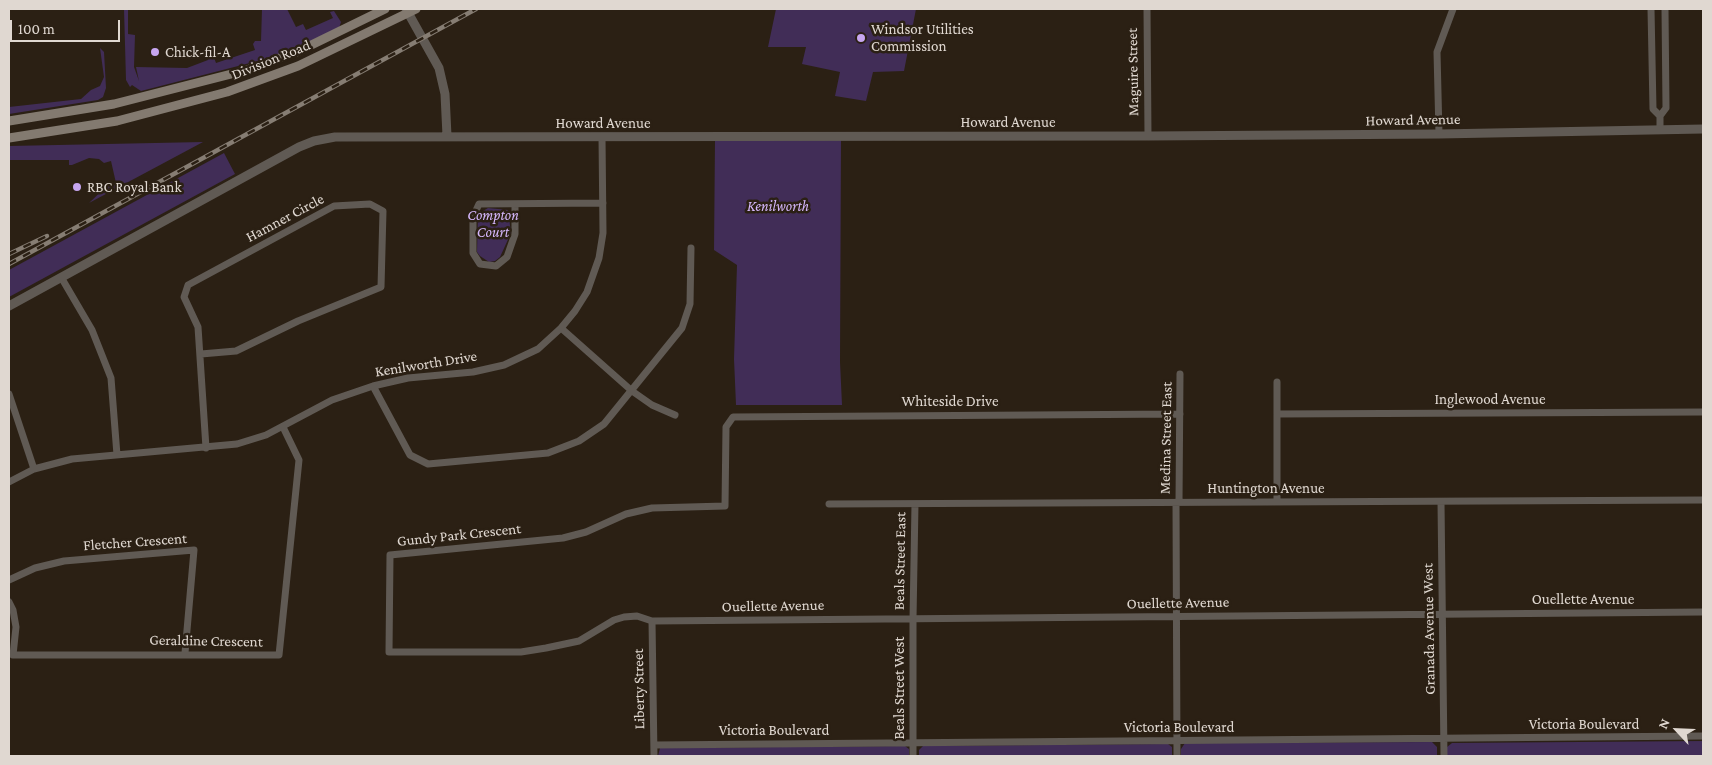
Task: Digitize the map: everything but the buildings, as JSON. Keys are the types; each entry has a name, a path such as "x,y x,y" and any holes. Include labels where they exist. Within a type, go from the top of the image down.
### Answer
{"main road":[{"name":"Division Road","path":"9,121 126,101 275,61 320,42 385,9"},
{"name":"Division Road","path":"9,138 130,118 193,102 268,78 352,42 410,10"}],"street":[{"name":"Maguire Street","path":"1146,9 1148,136"},
{"path":"1439,134 1437,52 1453,9"},
{"path":"1651,9 1652,109 1660,116"},
{"path":"1660,129 1660,116 1666,108 1665,9"},
{"path":"410,10 439,68 444,94 447,136"},
{"name":"Howard Avenue","path":"9,306 314,141 335,137 1148,136 1439,134 1703,129"},
{"name":"Kenilworth Drive","path":"9,482 34,470 72,459 237,444 266,435 332,400 374,386 408,378 473,372 504,365 538,349 561,328 587,292 599,258 603,233 602,137"},
{"path":"515,204 515,234 507,257 496,266 480,264 473,253 473,216 479,204 603,203"},
{"name":"Hamner Circle","path":"201,354 236,352 298,321 382,287 383,211 370,204 334,206 188,285 184,297 198,327 201,354 206,448"},
{"path":"374,386 410,455 428,464 548,453 579,441 604,424 682,328 690,304 691,248"},
{"path":"61,277 92,330 111,378 117,455"},
{"path":"561,328 632,391 652,405 675,415"},
{"name":"Medina Street East","path":"1177,756 1176,616 1180,374"},
{"path":"1277,382 1277,502"},
{"path":"9,394 34,470"},
{"name":"Inglewood Avenue","path":"1277,414 1703,412"},
{"name":"Whiteside Drive","path":"726,427 733,416 1180,414"},
{"name":"Geraldine Crescent","path":"9,602 13,610 16,628 13,655 185,653 279,655 299,460 283,427"},
{"name":"Gundy Park Crescent","path":"652,621 637,616 624,616 579,641 521,652 389,652 390,555 563,538 586,532 626,514 652,508 725,506 726,427"},
{"name":"Huntington Avenue","path":"829,504 1703,500"},
{"name":"Granada Avenue West","path":"1441,502 1444,756"},
{"name":"Beals Street East","path":"912,619 916,504"},
{"name":"Fletcher Crescent","path":"9,580 35,568 64,561 194,550 185,653"},
{"name":"Ouellette Avenue","path":"652,621 1703,612"},
{"name":"Beals Street West","path":"912,619 913,756"},
{"name":"Liberty Street","path":"652,621 654,756"},
{"name":"Victoria Boulevard","path":"654,745 1703,736"}],"green space":[{"path":"124,9 128,9 128,34 135,35 134,67 139,81 136,67 187,68 208,60 212,52 216,63 255,50 253,44 255,41 261,41 262,9 287,9 296,27 303,24 306,30 333,18 330,12 334,11 341,22 339,28 277,56 141,91 132,85 130,87 126,80"},
{"path":"776,9 916,9 904,71 873,72 866,101 835,96 840,72 802,64 806,47 768,47"},
{"path":"100,48 104,52 106,88 103,97 98,100 9,114 9,107 81,99 91,90 100,86 104,77"},
{"name":"Kenilworth","path":"715,140 841,140 840,362 842,405 736,405 734,359 737,265 714,250"},
{"path":"203,142 89,203 109,184 116,183 111,161 104,163 99,159 89,158 69,165 69,160 9,160 9,146"},
{"path":"224,153 235,174 9,297 9,270"},
{"name":"Compton Court","path":"488,208 508,210 511,233 500,257 495,261 489,262 477,252 478,214"},
{"path":"1703,741 1703,756 1447,756 1447,747 1452,743"},
{"path":"1432,742 1437,747 1437,756 1181,756 1181,749 1185,743"},
{"path":"1168,744 1172,747 1172,756 919,756 919,750 923,746"},
{"path":"905,746 909,749 909,756 658,756 660,748"}],"railway":[{"path":"9,264 476,9"},
{"path":"9,254 47,236"}],"place":[{"name":"Windsor Utilities Commission","path":"861,38"},
{"name":"Chick-fil-A","path":"155,52"},
{"name":"RBC Royal Bank","path":"77,187"}]}
